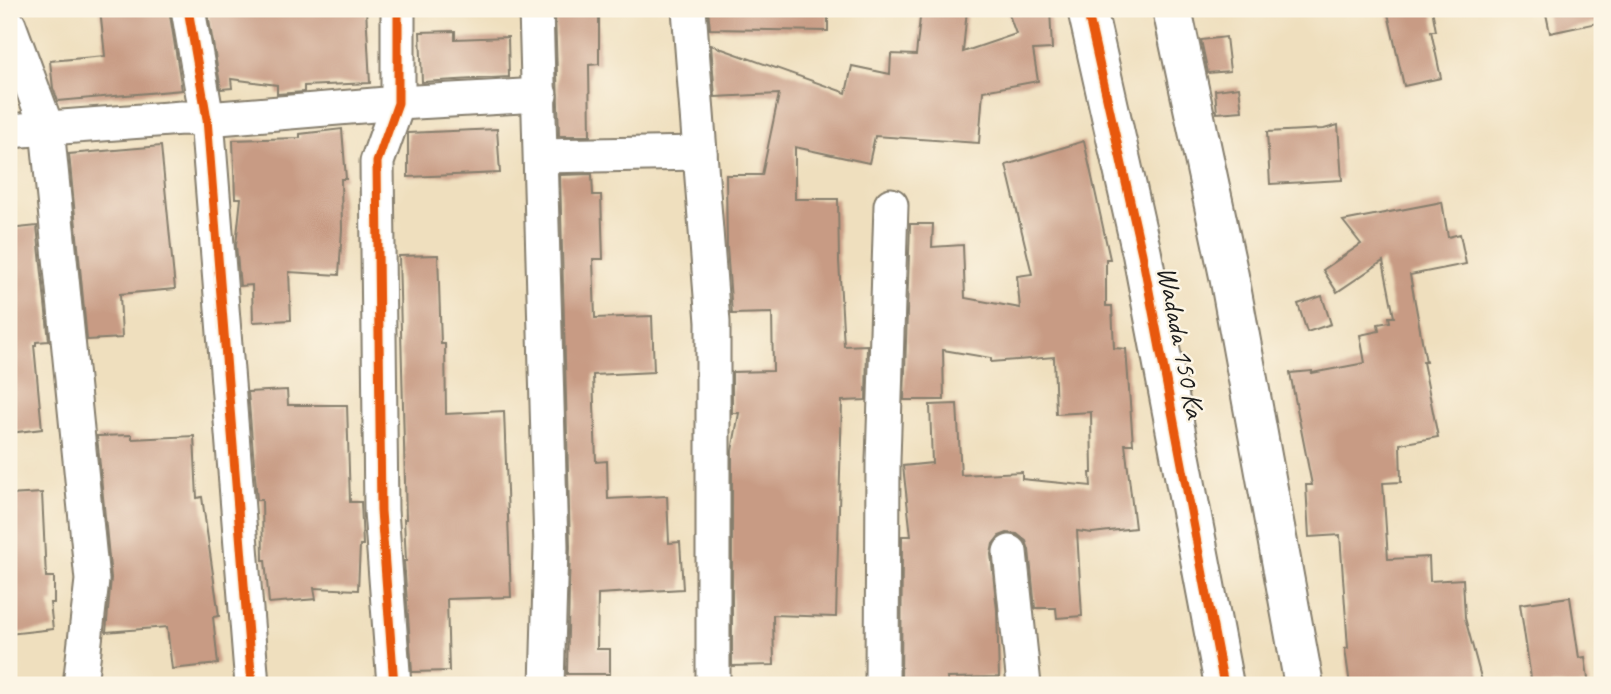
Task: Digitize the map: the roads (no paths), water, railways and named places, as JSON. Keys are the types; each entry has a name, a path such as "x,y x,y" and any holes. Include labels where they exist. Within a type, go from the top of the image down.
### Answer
{"street":[{"path":"188,9 207,119 252,685"},
{"path":"394,685 381,511 377,162 398,103 398,9"},
{"path":"536,9 551,547 547,685"},
{"path":"689,9 713,321 713,685"},
{"name":"Wadada 150 Ka","path":"1087,9 1142,254 1224,685"},
{"name":"Wadada 150 Ka","path":"1172,9 1229,276 1304,685"},
{"path":"9,25 47,128 92,580 80,685"},
{"path":"9,131 540,95"},
{"path":"541,156 700,153"},
{"path":"883,685 883,461 891,205"},
{"path":"1010,552 1024,685"}]}
